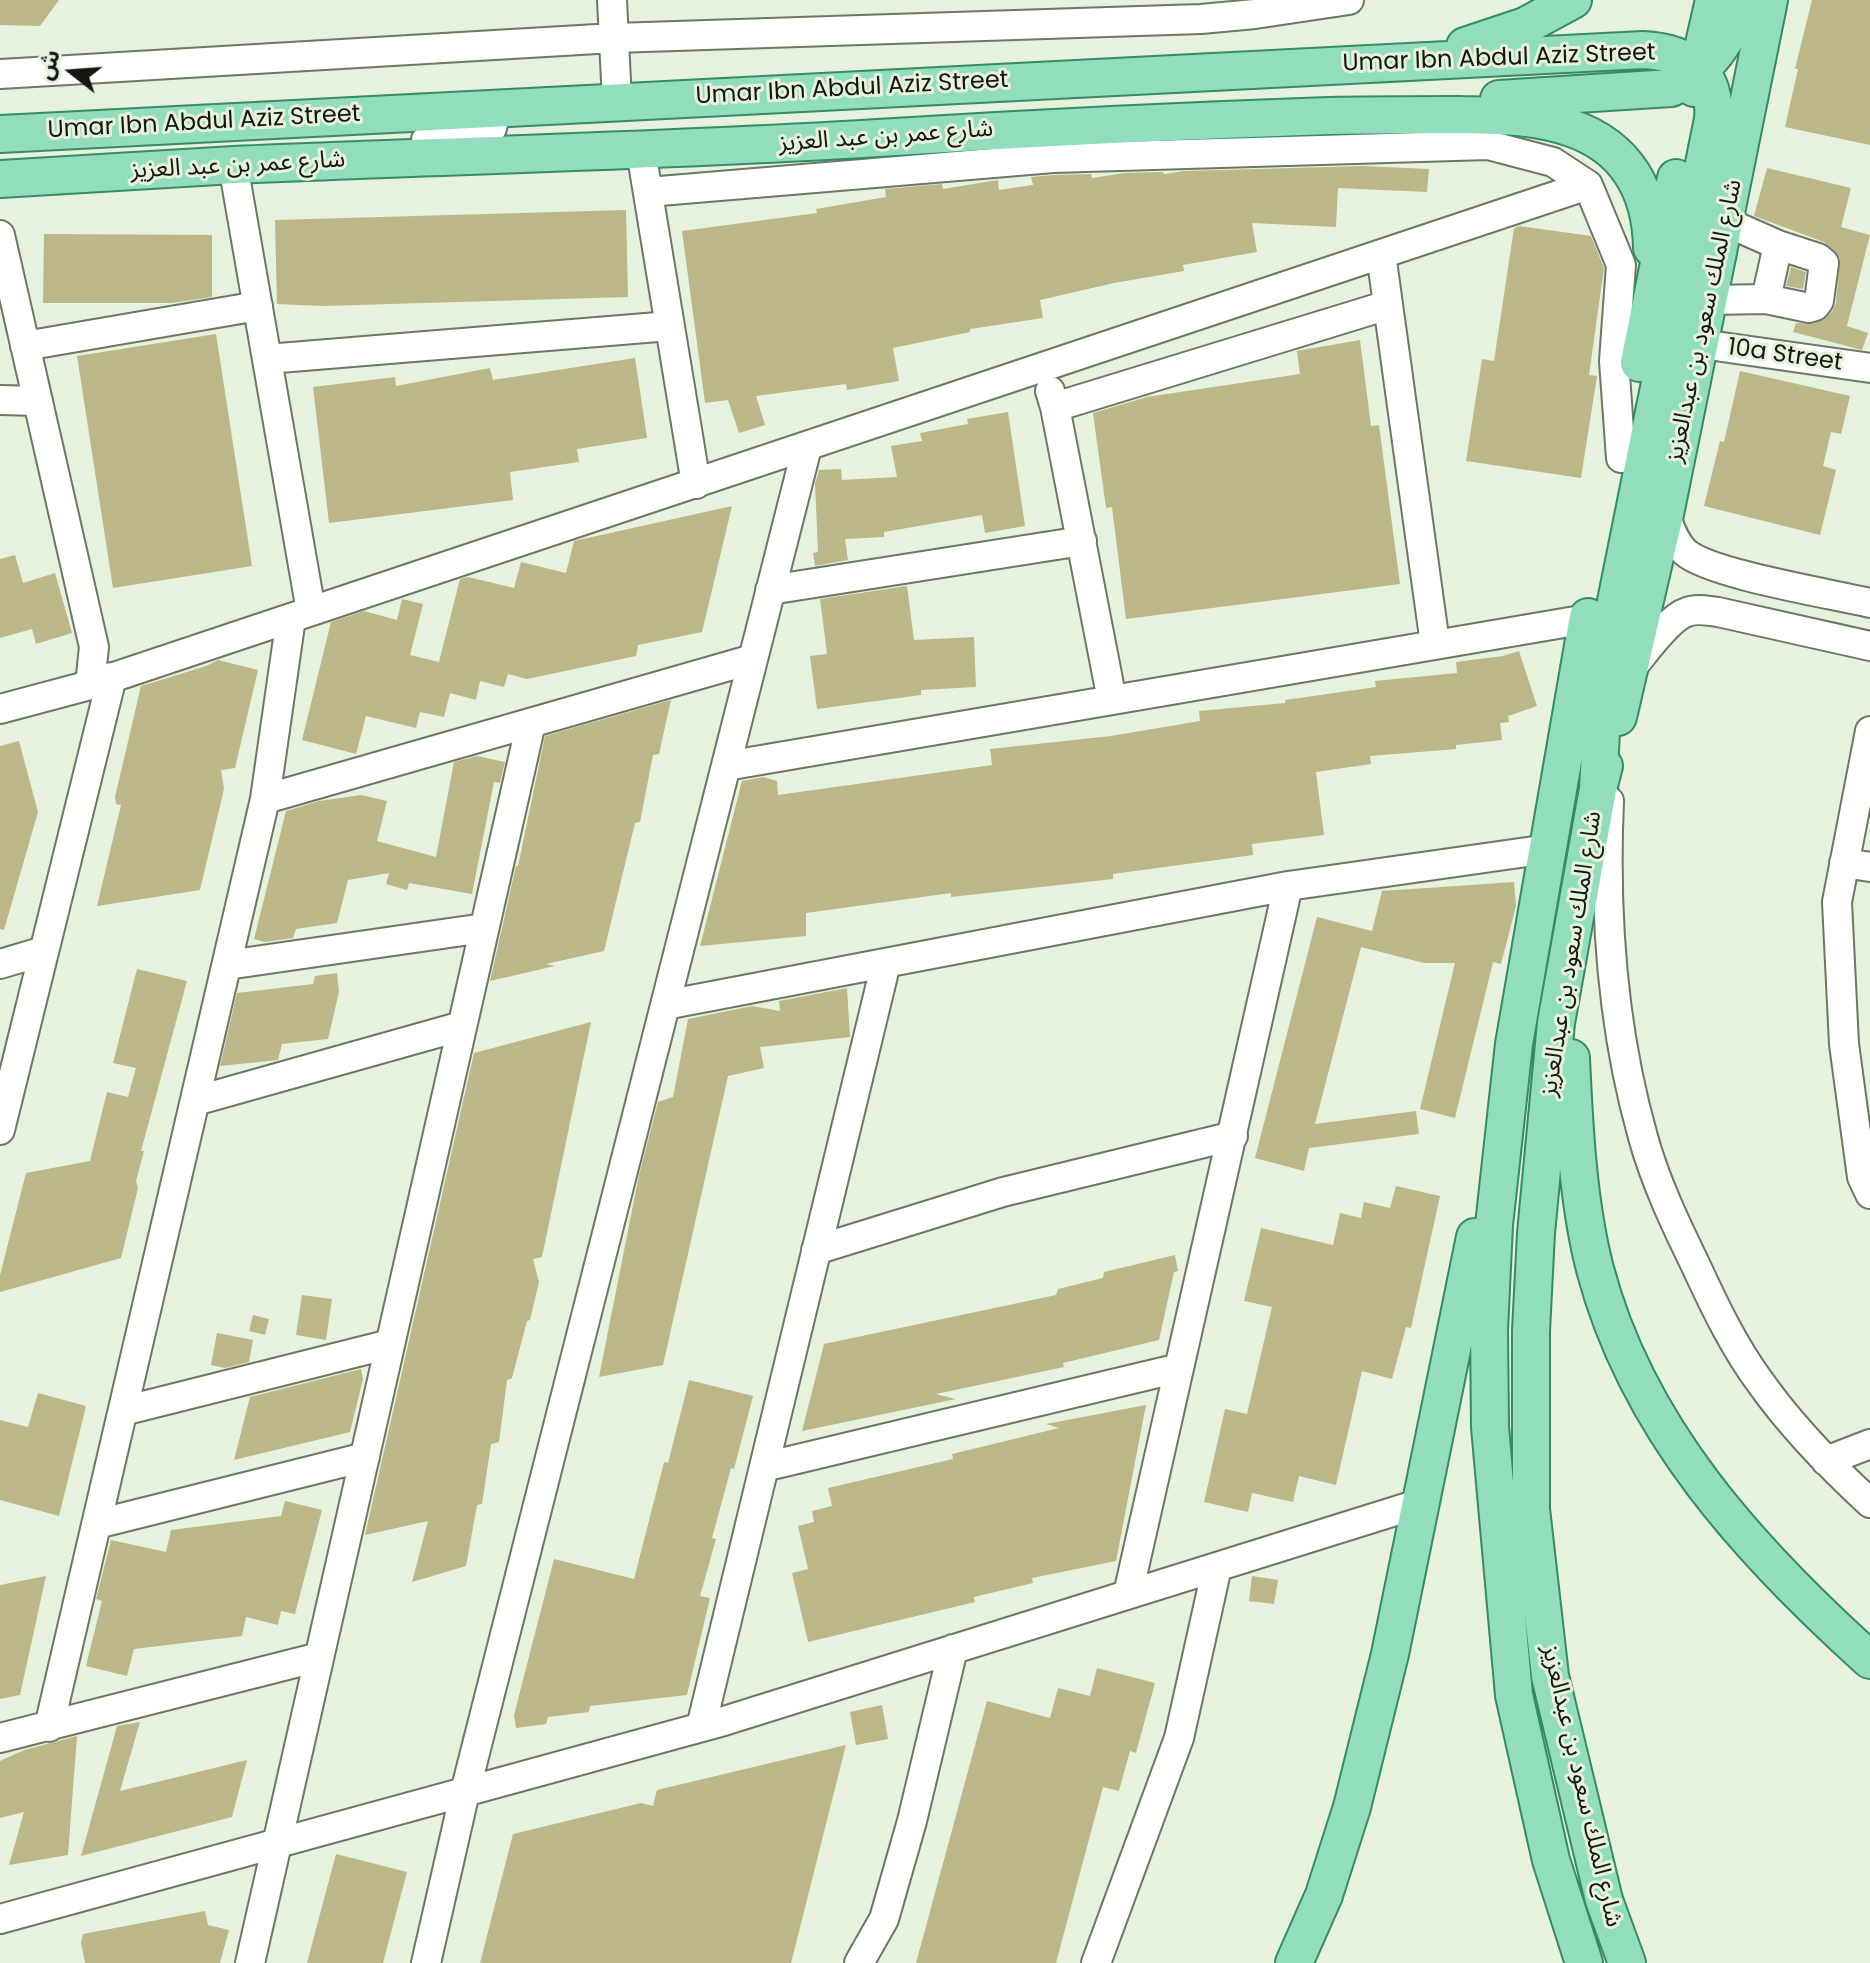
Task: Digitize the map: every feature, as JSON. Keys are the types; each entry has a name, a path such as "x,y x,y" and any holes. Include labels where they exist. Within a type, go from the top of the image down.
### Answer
{"main road":[{"path":"1385,63 1476,44 1525,26 1573,0"},
{"name":"شارع الملك سعود بن عبدالعزيز","path":"1584,1963 1551,1860 1514,1695 1490,1427 1489,1330 1494,1225 1514,1044 1587,619 1714,0"},
{"path":"1387,114 1520,96 1659,90 1685,81 1712,59 1724,43 1741,0"},
{"name":"شارع الملك سعود بن عبدالعزيز","path":"1627,1963 1604,1900 1550,1676 1531,1509 1531,1331 1536,1233 1556,1023 1598,789 1620,713 1665,514 1769,0"},
{"name":"Umar Ibn Abdul Aziz Street","path":"0,134 1643,50 1678,56 1698,70"},
{"path":"1598,789 1605,656 1713,119 1715,101 1698,70"},
{"name":"شارع عمر بن عبد العزيز","path":"0,179 233,165 641,151 1106,123 1387,114 1516,116 1542,120 1599,140 1618,156 1643,194 1651,219 1653,291"},
{"path":"1584,876 1574,956 1570,1038 1574,1119 1595,1268 1624,1352 1663,1427 1723,1512 1781,1577 1870,1660"},
{"path":"1294,1963 1324,1895 1352,1807 1390,1654 1514,1044"}],"street":[{"path":"612,0 617,101"},
{"path":"0,74 1349,0"},
{"path":"319,162 409,141 480,137 492,128 497,107"},
{"path":"898,171 934,135"},
{"path":"648,192 1053,158 1488,145 1553,162 1588,185 1621,265 1614,361 1621,458"},
{"path":"641,151 696,484"},
{"path":"49,1727 265,799 301,614 267,359 233,165"},
{"path":"0,709 101,681 1588,185"},
{"path":"1710,300 1766,299 1809,308 1819,301 1824,263 1726,222"},
{"path":"0,235 101,681 44,951 0,1130"},
{"path":"1766,299 1778,245"},
{"path":"1381,254 1435,644"},
{"path":"1055,407 1388,305"},
{"path":"25,346 258,306"},
{"path":"267,359 670,326"},
{"name":"10a Street","path":"1701,344 1870,368"},
{"path":"1042,368 1055,407 1112,700"},
{"path":"0,400 38,401"},
{"path":"426,1963 465,1792 807,447"},
{"path":"1665,514 1674,538 1684,551 1697,560 1729,571 1870,603"},
{"path":"770,590 1082,541"},
{"path":"1718,612 1710,604 1709,588 1718,573 1729,571"},
{"path":"1630,671 1669,625 1684,613 1697,609 1870,646"},
{"path":"726,766 1587,619"},
{"path":"265,799 753,659"},
{"path":"1620,713 1610,788 1607,858 1612,966 1622,1046 1644,1139 1683,1238 1714,1305 1760,1382 1826,1461 1870,1503"},
{"path":"250,1963 531,723"},
{"path":"1870,731 1857,865 1837,902 1844,1044 1862,1177 1870,1194"},
{"path":"665,1005 1288,886 1548,849"},
{"path":"1128,1594 1288,886"},
{"path":"227,965 484,928"},
{"path":"0,964 44,951"},
{"path":"701,1727 886,963"},
{"path":"195,1101 462,1026"},
{"path":"816,1250 1003,1192 1233,1136"},
{"path":"123,1411 390,1344"},
{"path":"764,1467 1179,1368"},
{"path":"1826,1461 1870,1444"},
{"path":"97,1524 365,1457"},
{"path":"0,1919 701,1727 1421,1503"},
{"path":"1096,1963 1179,1738 1217,1567"},
{"path":"859,1963 884,1919 912,1821 953,1649"},
{"path":"0,1738 319,1657"}],"building":[{"path":"0,0 59,0 40,26 0,25"},
{"path":"1812,0 1870,0 1870,145 1785,127"},
{"path":"1363,166 1429,169 1427,192 1338,188 1336,227 1252,223 1257,252 1183,265 1184,271 1040,300 1043,318 970,329 970,332 893,348 899,381 847,390 846,384 756,396 765,425 739,433 728,400 705,403 682,231 817,213 816,209 886,197 885,189 942,184 943,189 998,180 999,190 1033,185 1031,177 1054,175 1091,174 1092,178 1124,173"},
{"path":"1767,168 1851,188 1841,227 1870,235 1847,326 1868,333 1862,350 1793,332 1796,323 1814,324 1832,312 1836,303 1840,258 1824,242 1754,216"},
{"path":"626,210 628,297 323,306 277,304 275,220"},
{"path":"1519,226 1591,236 1604,268 1589,375 1597,376 1581,478 1466,461 1482,359 1494,361 1514,228"},
{"path":"44,234 212,235 212,297 172,303 43,303"},
{"path":"1791,267 1806,272 1803,289 1786,286"},
{"path":"216,334 252,566 113,588 77,356"},
{"path":"1360,340 1371,426 1379,425 1400,584 1126,619 1112,507 1106,508 1093,413 1147,397 1300,374 1297,351"},
{"path":"635,358 647,438 577,449 579,462 510,472 513,500 329,523 313,387 395,377 396,386 490,368 493,380"},
{"path":"1740,371 1850,396 1841,434 1831,432 1823,466 1836,470 1820,535 1704,506 1720,441 1724,442"},
{"path":"1008,412 1025,526 985,533 982,515 884,532 884,537 845,539 848,560 815,566 813,553 818,552 815,484 819,470 841,469 842,480 897,477 891,446 922,441 920,433 968,424 967,419"},
{"path":"732,506 702,632 638,645 636,656 527,679 508,674 504,687 480,681 476,700 450,693 444,717 420,712 416,728 366,716 356,754 302,740 331,622 364,611 397,620 402,599 423,604 410,655 439,662 460,579 468,577 514,588 521,562 566,573 574,541"},
{"path":"15,555 23,583 55,573 72,633 36,644 32,629 0,638 0,559"},
{"path":"907,586 914,640 974,637 976,687 921,690 921,695 817,709 810,656 827,654 820,599"},
{"path":"1519,651 1537,706 1508,716 1509,722 1500,723 1502,740 1456,745 1456,749 1370,756 1371,764 1316,772 1324,835 1252,844 1253,855 1113,874 1113,879 951,897 951,893 806,913 806,936 700,946 742,781 763,777 777,781 778,795 992,765 990,749 1111,736 1200,721 1199,711 1285,703 1285,700 1376,687 1375,681 1457,673 1456,662"},
{"path":"218,660 258,670 235,768 221,770 224,789 200,890 97,906 121,805 116,804 115,797 141,686"},
{"path":"671,700 659,754 653,755 640,822 635,823 604,951 490,981 545,736"},
{"path":"19,741 38,812 4,930 0,929 0,746"},
{"path":"477,756 505,762 500,783 494,782 472,894 409,883 407,890 386,884 389,873 348,880 337,923 296,929 293,938 265,942 254,939 286,811 319,801 361,795 387,801 377,841 436,857 454,762"},
{"path":"1514,882 1516,906 1501,964 1493,962 1455,1118 1420,1109 1455,963 1424,963 1361,947 1315,1124 1416,1111 1419,1134 1309,1148 1304,1171 1255,1158 1317,917 1372,931 1382,891"},
{"path":"137,969 187,981 141,1151 144,1151 136,1181 138,1188 121,1258 0,1292 0,1275 26,1173 90,1161 107,1092 128,1097 136,1068 113,1063"},
{"path":"337,973 339,992 328,1039 282,1044 278,1060 220,1066 237,993 313,984 315,976"},
{"path":"847,988 850,1037 760,1047 764,1068 728,1076 663,1365 599,1377 639,1175 658,1102 673,1097 688,1019 752,1006 780,1011 779,1001"},
{"path":"591,1022 542,1257 533,1259 539,1282 512,1378 507,1380 499,1442 491,1444 482,1504 477,1505 466,1566 412,1582 428,1521 365,1535 474,1053"},
{"path":"1396,1186 1440,1196 1411,1328 1406,1327 1392,1379 1362,1371 1336,1485 1299,1476 1293,1502 1252,1493 1248,1512 1204,1502 1225,1409 1247,1414 1272,1307 1244,1301 1261,1228 1333,1245 1340,1213 1361,1218 1364,1202 1390,1208"},
{"path":"1175,1255 1178,1271 1174,1272 1159,1340 1063,1363 1064,1367 936,1394 956,1399 802,1431 824,1344 1056,1295 1058,1289 1103,1278 1104,1272"},
{"path":"302,1295 332,1299 326,1340 296,1335"},
{"path":"253,1315 269,1319 265,1335 249,1331"},
{"path":"217,1333 253,1340 249,1362 225,1368 211,1365"},
{"path":"361,1369 363,1379 350,1432 234,1460 250,1397"},
{"path":"689,1380 753,1396 712,1538 716,1539 700,1596 710,1598 687,1695 590,1706 589,1712 548,1717 546,1724 516,1728 514,1715 554,1559 634,1579"},
{"path":"38,1393 86,1406 59,1516 0,1500 0,1420 28,1427"},
{"path":"1146,1405 1116,1561 1032,1578 1033,1583 974,1597 975,1602 808,1642 792,1573 808,1569 798,1526 814,1522 812,1511 832,1506 828,1488 953,1459 952,1454 1059,1428 1046,1424"},
{"path":"285,1501 322,1510 295,1614 281,1611 278,1625 246,1617 242,1636 134,1649 127,1676 86,1666 102,1601 96,1599 111,1540 166,1552 171,1530 281,1516"},
{"path":"46,1576 20,1695 0,1699 0,1585"},
{"path":"1252,1576 1278,1580 1274,1604 1249,1601"},
{"path":"1097,1668 1155,1683 1136,1753 1130,1751 1119,1791 1103,1787 1056,1963 916,1963 987,1701 1050,1718 1058,1688 1090,1696"},
{"path":"882,1705 888,1739 856,1745 850,1712"},
{"path":"140,1722 120,1791 247,1760 232,1817 81,1856 117,1726"},
{"path":"77,1736 68,1855 9,1865 24,1812 0,1818 0,1761 24,1750"},
{"path":"846,1745 791,1963 480,1963 513,1834 641,1803 653,1806 657,1790"},
{"path":"336,1854 407,1872 383,1963 307,1963"},
{"path":"205,1911 208,1925 229,1930 220,1963 85,1963 81,1942 83,1934"}]}
